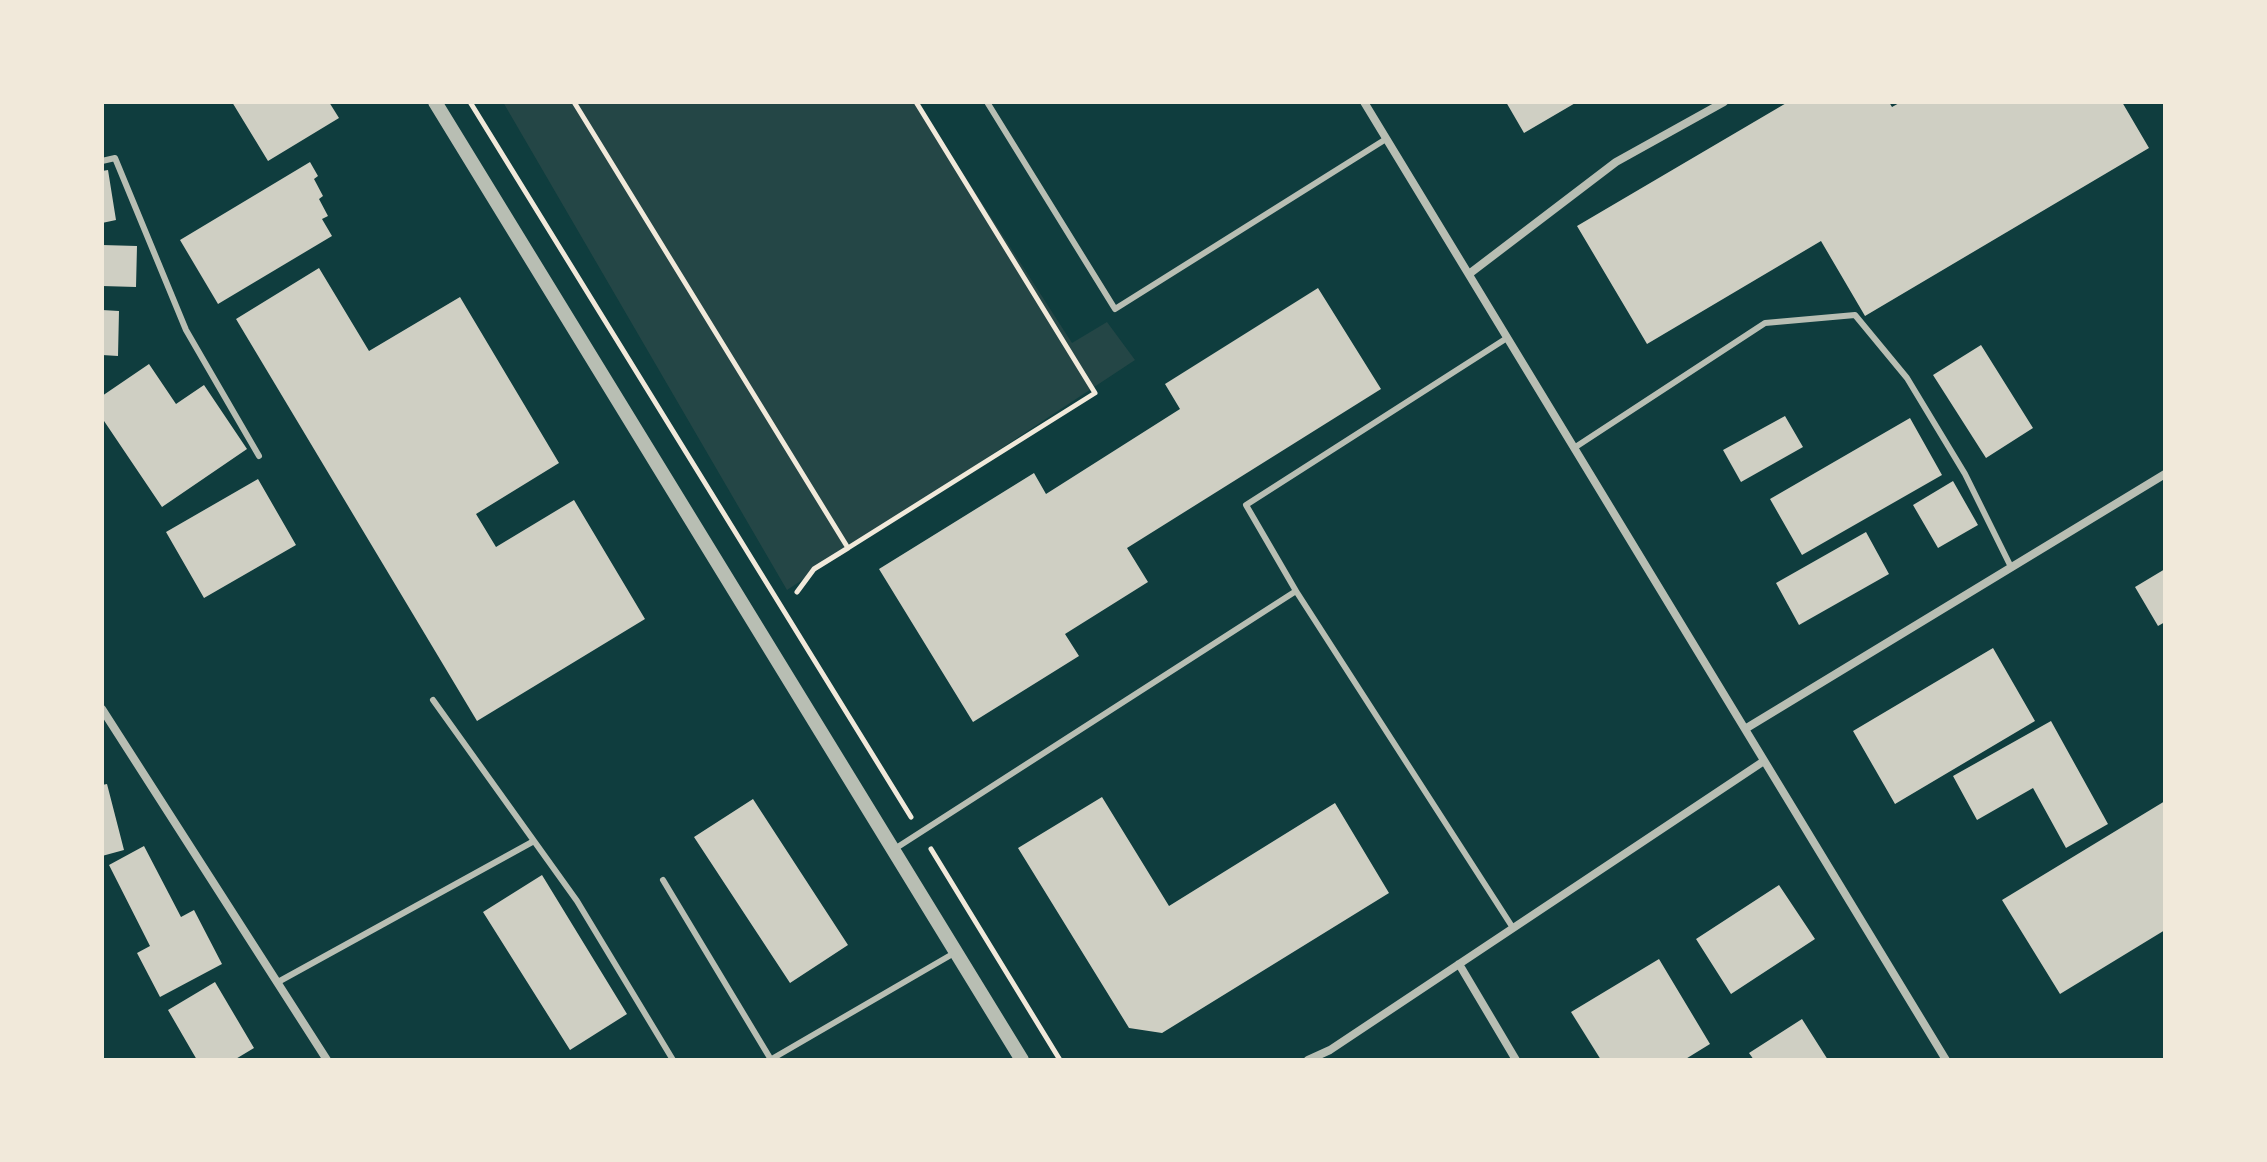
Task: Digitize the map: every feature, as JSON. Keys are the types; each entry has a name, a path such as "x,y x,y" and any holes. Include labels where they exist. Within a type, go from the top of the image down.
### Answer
{"street":[{"path":"435,102 1022,1060"},
{"path":"1364,102 1946,1060"},
{"path":"1469,274 1616,162 1724,102"},
{"path":"1745,729 2165,474"},
{"path":"102,709 327,1060"},
{"path":"1308,1060 1330,1050 1764,761"},
{"path":"1459,964 1516,1060"}],"lane":[{"path":"987,102 1115,309 1386,139"},
{"path":"102,161 115,158 186,330 259,456"},
{"path":"1574,448 1765,323 1855,315 1907,378 1965,474 2011,567"},
{"path":"1507,338 1246,505 1296,591 1513,928"},
{"path":"893,850 1296,591"},
{"path":"433,700 577,901 673,1060"},
{"path":"278,982 534,841"},
{"path":"663,880 770,1059 956,952"}],"path":[{"path":"470,102 1060,1060"},
{"path":"574,102 848,548"},
{"path":"797,592 814,569 1095,393 916,102"}],"shaded area":[{"path":"503,102 917,102 1072,343 1107,322 1135,360 787,590"}],"building":[{"path":"232,102 329,102 339,118 268,161"},
{"path":"1506,102 1577,102 1524,133"},
{"path":"1788,102 1889,102 1892,107 1901,102 2122,102 2149,148 1865,316 1821,241 1647,344 1577,226"},
{"path":"310,162 318,176 314,179 323,196 319,199 328,216 322,219 332,236 218,304 180,240"},
{"path":"108,170 116,220 102,223 102,171"},
{"path":"102,245 137,246 136,287 102,286"},
{"path":"319,268 369,351 460,297 559,463 476,514 496,547 574,500 645,619 477,721 236,319"},
{"path":"1318,288 1381,389 1127,548 1148,582 1065,634 1079,656 973,722 879,569 1034,473 1046,494 1180,409 1165,384"},
{"path":"102,310 119,311 118,356 102,355"},
{"path":"1981,345 2033,428 1986,458 1933,375"},
{"path":"149,364 176,404 204,385 247,449 162,507 102,418 102,396"},
{"path":"1785,416 1803,447 1741,482 1723,450"},
{"path":"1910,418 1942,475 1802,555 1770,499"},
{"path":"258,479 296,545 204,598 166,532"},
{"path":"1953,481 1978,525 1938,548 1913,505"},
{"path":"1866,532 1889,574 1799,625 1776,583"},
{"path":"2165,569 2165,622 2158,626 2135,587"},
{"path":"1993,648 2035,721 1895,804 1853,731"},
{"path":"2051,721 2108,824 2066,848 2033,788 1977,820 1953,776"},
{"path":"107,784 124,850 102,856 102,785"},
{"path":"1102,797 1169,906 1335,803 1389,893 1162,1033 1129,1028 1018,848"},
{"path":"753,799 848,945 790,983 694,837"},
{"path":"2165,801 2165,930 2060,994 2002,900"},
{"path":"144,846 181,917 194,910 222,964 160,997 137,953 150,946 109,865"},
{"path":"542,875 627,1014 570,1050 483,912"},
{"path":"1779,885 1815,939 1731,994 1696,939"},
{"path":"1659,959 1710,1044 1684,1060 1601,1060 1571,1012"},
{"path":"215,982 254,1048 234,1060 197,1060 168,1010"},
{"path":"1802,1019 1828,1060 1754,1060 1749,1053"}]}
